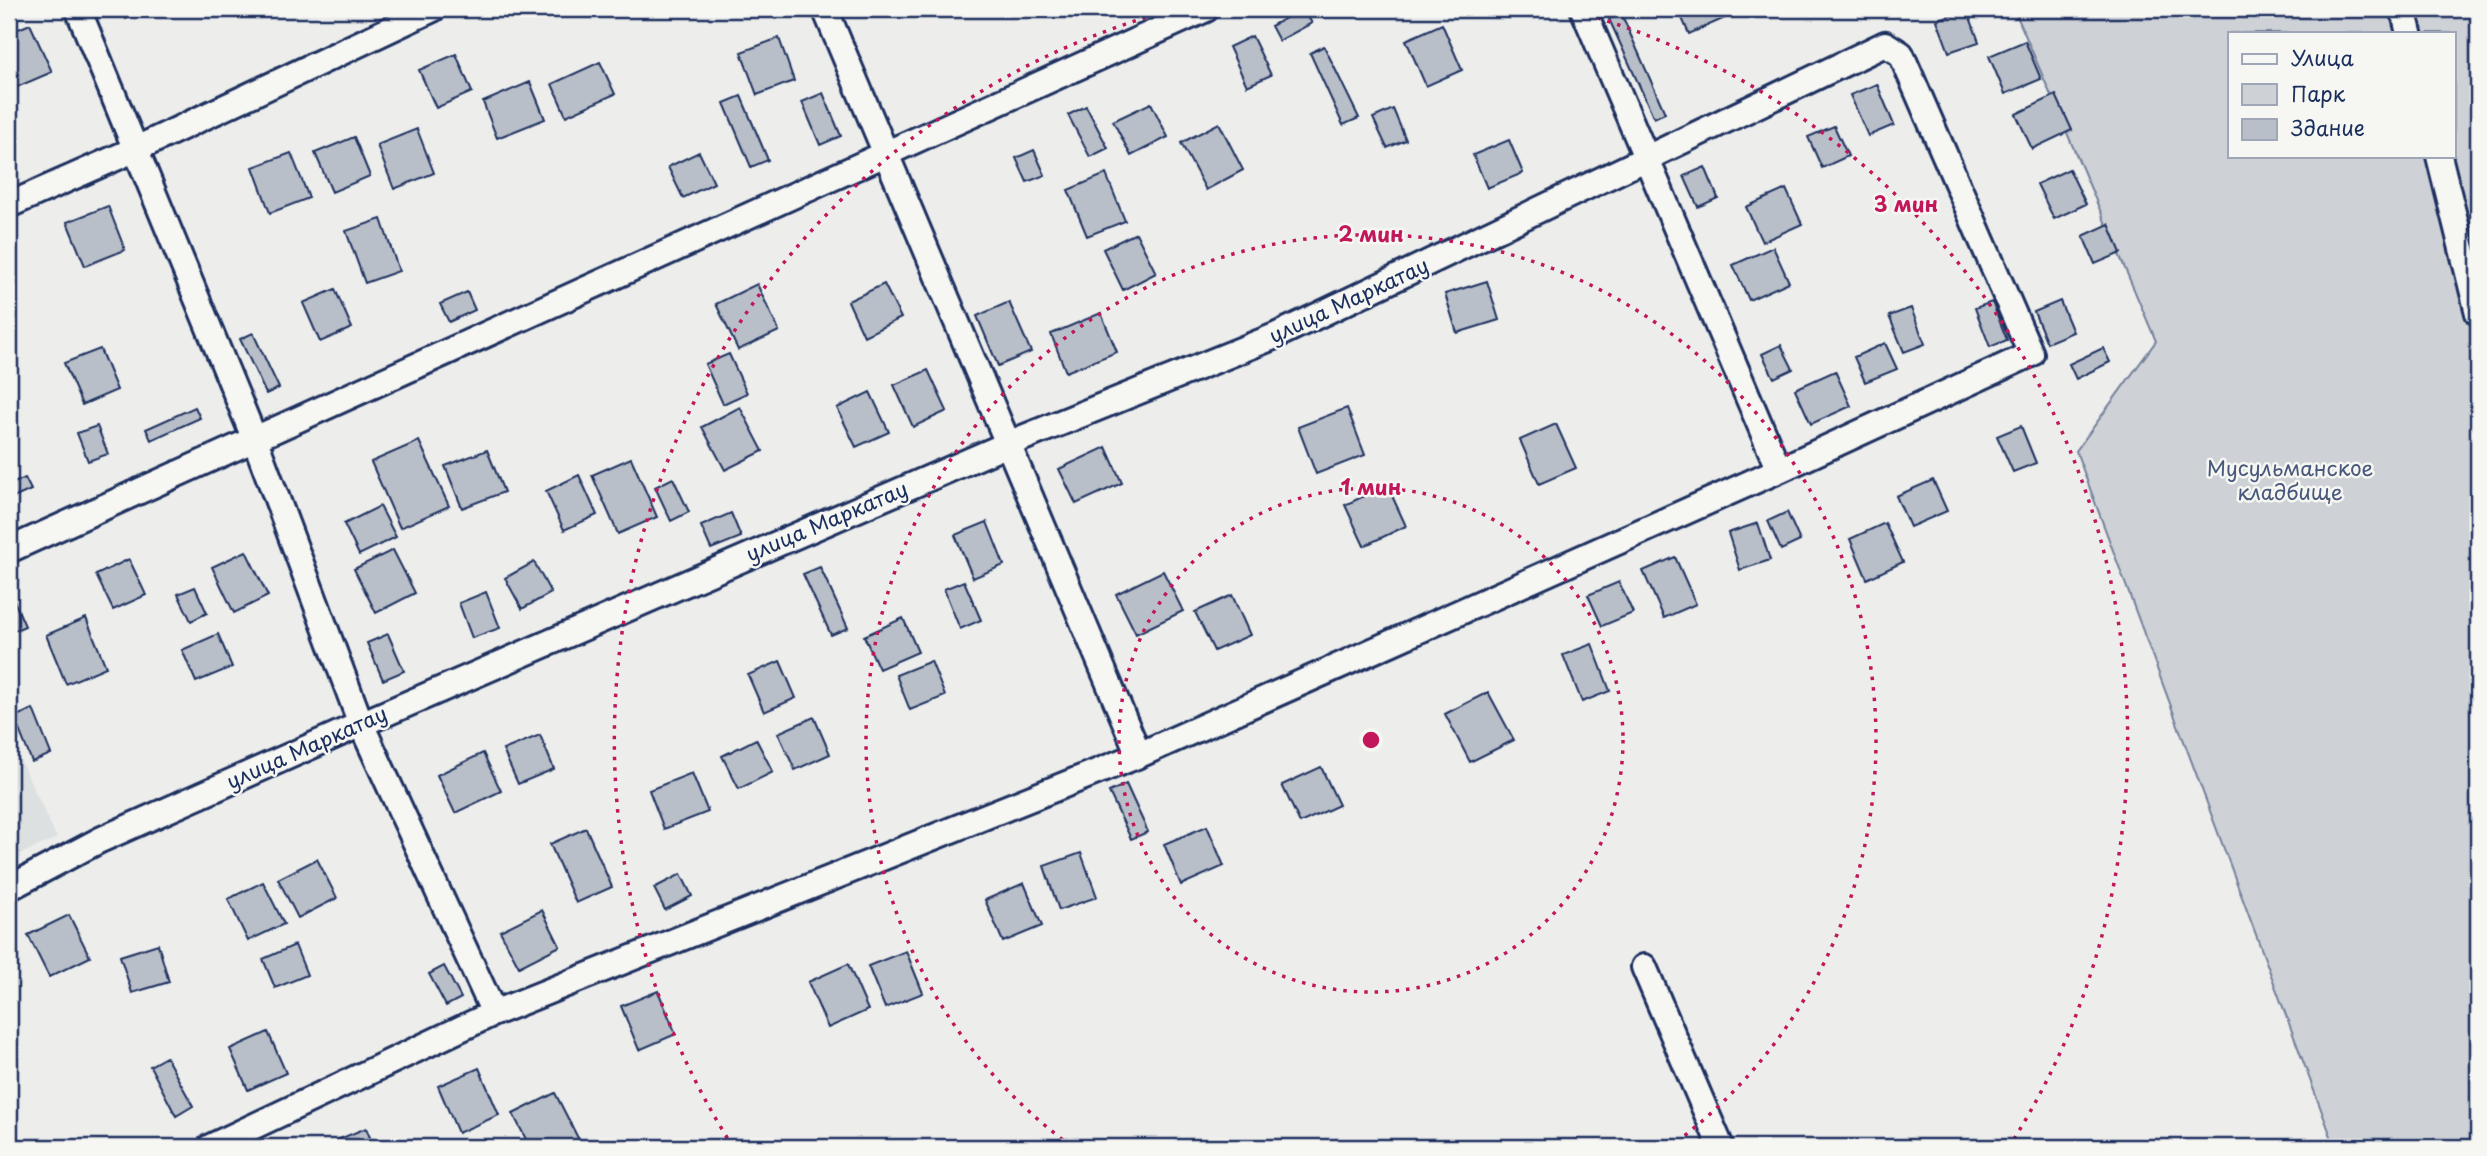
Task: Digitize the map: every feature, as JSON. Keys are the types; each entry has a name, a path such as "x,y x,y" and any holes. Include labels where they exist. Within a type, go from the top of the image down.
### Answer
{"street":[{"path":"78,9 255,440 361,724 494,1013"},
{"path":"9,205 136,149 433,9"},
{"path":"825,9 1139,755"},
{"path":"9,550 1206,9"},
{"path":"210,1147 494,1013 1139,755 1779,470 1583,9"},
{"path":"2403,9 2409,32"},
{"name":"улица Маркатау","path":"9,888 100,840 361,724 1008,444 1273,337 1885,44 1901,54 2031,354 1779,470"},
{"path":"2439,158 2478,313"},
{"path":"1644,967 1721,1147"}],"shaded area":[{"path":"9,736 57,838 9,859"}],"green space":[{"name":"Мусульманское кладбище","path":"2014,9 2478,9 2478,1147 2335,1147 2076,451 2156,341"}],"building":[{"path":"119,9 144,9 126,19"},
{"path":"1302,9 1312,23 1279,41 1271,26"},
{"path":"1678,9 1721,9 1725,18 1689,34"},
{"path":"1967,9 1979,42 1949,52 1937,20"},
{"path":"1621,13 1665,113 1654,118 1609,19"},
{"path":"30,24 52,72 10,90 9,33"},
{"path":"1442,24 1462,70 1426,86 1406,40"},
{"path":"1252,36 1271,75 1247,86 1229,47"},
{"path":"779,38 794,81 757,95 741,52"},
{"path":"2025,41 2041,79 2005,94 1989,56"},
{"path":"1324,46 1359,118 1343,125 1310,53"},
{"path":"456,54 472,92 436,108 419,70"},
{"path":"600,62 615,94 566,116 552,84"},
{"path":"530,82 545,119 497,138 483,102"},
{"path":"1877,84 1894,125 1868,136 1850,95"},
{"path":"823,93 841,136 820,145 802,102"},
{"path":"2056,95 2072,130 2032,149 2016,114"},
{"path":"741,96 768,160 751,167 724,103"},
{"path":"1151,103 1168,137 1131,156 1113,121"},
{"path":"1086,106 1108,148 1090,157 1068,115"},
{"path":"1393,109 1406,140 1387,148 1373,118"},
{"path":"1219,123 1243,170 1206,190 1181,143"},
{"path":"1834,126 1848,156 1822,168 1808,137"},
{"path":"417,129 434,173 394,189 377,145"},
{"path":"354,137 370,176 332,192 315,153"},
{"path":"1509,140 1523,173 1487,188 1473,155"},
{"path":"1034,150 1045,175 1027,182 1016,158"},
{"path":"699,152 714,183 683,198 668,167"},
{"path":"291,153 309,198 270,213 253,167"},
{"path":"1705,167 1718,198 1698,207 1684,176"},
{"path":"2069,169 2086,204 2054,219 2037,184"},
{"path":"1106,174 1125,221 1087,236 1068,190"},
{"path":"1786,189 1802,224 1762,242 1746,207"},
{"path":"108,206 125,250 85,266 67,222"},
{"path":"381,219 399,271 365,283 346,231"},
{"path":"2109,224 2121,253 2095,264 2083,236"},
{"path":"1136,233 1156,273 1123,290 1103,249"},
{"path":"1773,247 1789,282 1749,300 1733,265"},
{"path":"1487,281 1499,320 1457,333 1445,294"},
{"path":"757,284 779,331 738,350 716,304"},
{"path":"884,284 901,318 864,336 848,301"},
{"path":"335,289 352,328 320,342 303,303"},
{"path":"467,292 475,310 449,322 440,304"},
{"path":"2060,301 2073,332 2047,343 2034,312"},
{"path":"1009,302 1031,352 998,366 977,316"},
{"path":"1992,302 2007,340 1990,347 1975,308"},
{"path":"1911,308 1925,344 1904,352 1889,316"},
{"path":"1101,313 1117,352 1066,372 1051,334"},
{"path":"253,333 279,388 266,394 240,339"},
{"path":"1885,343 1897,369 1865,382 1854,357"},
{"path":"1781,345 1793,369 1774,378 1762,354"},
{"path":"2103,348 2110,362 2076,379 2069,364"},
{"path":"100,349 117,390 82,405 64,363"},
{"path":"729,354 747,393 723,404 705,364"},
{"path":"928,370 947,411 913,427 894,385"},
{"path":"1835,371 1851,406 1811,424 1795,389"},
{"path":"870,392 889,432 856,447 837,408"},
{"path":"195,407 200,418 151,440 146,429"},
{"path":"740,407 763,451 725,470 702,427"},
{"path":"1347,408 1365,455 1316,474 1298,427"},
{"path":"1556,424 1576,468 1539,484 1520,440"},
{"path":"97,426 108,454 88,461 77,433"},
{"path":"2021,426 2036,463 2013,472 1997,436"},
{"path":"419,441 449,506 400,528 371,462"},
{"path":"1106,447 1122,483 1076,504 1059,469"},
{"path":"487,450 504,492 462,508 445,466"},
{"path":"631,458 657,517 618,534 592,475"},
{"path":"579,475 597,515 564,530 546,491"},
{"path":"25,478 31,490 9,500 9,485"},
{"path":"673,478 689,512 671,521 655,487"},
{"path":"1933,480 1947,511 1910,527 1896,496"},
{"path":"1387,485 1406,526 1364,546 1345,505"},
{"path":"380,506 396,537 359,555 344,524"},
{"path":"1787,512 1800,541 1781,550 1768,521"},
{"path":"731,513 741,537 711,549 701,526"},
{"path":"987,522 1004,565 973,578 955,535"},
{"path":"1758,523 1770,560 1740,570 1728,533"},
{"path":"1885,523 1903,562 1867,579 1850,539"},
{"path":"393,550 415,593 376,613 354,569"},
{"path":"246,551 268,596 234,613 212,567"},
{"path":"1675,557 1696,604 1664,618 1643,571"},
{"path":"129,559 146,595 113,610 96,575"},
{"path":"534,562 551,593 522,609 505,578"},
{"path":"820,567 848,628 831,635 803,574"},
{"path":"1163,571 1183,611 1136,634 1116,594"},
{"path":"964,581 981,620 960,629 944,589"},
{"path":"1619,582 1633,613 1602,626 1588,595"},
{"path":"195,587 207,613 191,621 178,594"},
{"path":"9,589 25,626 11,632 9,628"},
{"path":"486,592 500,628 472,638 459,603"},
{"path":"1232,595 1250,635 1214,651 1195,612"},
{"path":"86,618 106,667 66,684 46,635"},
{"path":"903,618 918,652 879,669 864,636"},
{"path":"218,634 232,667 196,682 182,650"},
{"path":"388,634 404,671 383,680 367,643"},
{"path":"1592,644 1610,691 1582,702 1563,655"},
{"path":"780,661 796,698 764,712 748,675"},
{"path":"931,661 945,696 910,710 896,675"},
{"path":"1488,692 1514,740 1470,762 1445,714"},
{"path":"33,709 51,754 32,762 14,717"},
{"path":"814,717 830,754 795,770 778,733"},
{"path":"540,735 554,769 518,784 503,750"},
{"path":"756,739 773,772 739,789 722,756"},
{"path":"483,753 501,791 455,813 437,775"},
{"path":"1321,767 1339,805 1300,823 1282,785"},
{"path":"692,773 708,812 664,829 649,790"},
{"path":"1126,784 1148,832 1131,839 1109,792"},
{"path":"1207,826 1224,866 1181,885 1164,844"},
{"path":"586,828 612,887 576,903 550,844"},
{"path":"1081,853 1097,897 1059,910 1044,866"},
{"path":"317,859 337,898 298,918 278,879"},
{"path":"681,874 692,896 665,910 654,888"},
{"path":"263,882 284,924 248,941 228,899"},
{"path":"1024,883 1042,926 1003,942 985,900"},
{"path":"542,910 560,946 519,967 500,931"},
{"path":"69,915 90,957 49,977 28,935"},
{"path":"158,944 169,982 132,993 120,956"},
{"path":"295,945 307,975 275,988 263,959"},
{"path":"906,951 923,993 885,1008 868,966"},
{"path":"848,964 868,1010 828,1028 808,982"},
{"path":"444,966 461,998 446,1006 429,974"},
{"path":"658,991 676,1034 639,1050 621,1006"},
{"path":"268,1032 286,1073 248,1090 230,1049"},
{"path":"166,1057 193,1106 176,1116 150,1066"},
{"path":"479,1068 499,1115 458,1133 438,1086"},
{"path":"555,1093 579,1140 564,1147 530,1147 513,1114"},
{"path":"366,1128 374,1147 340,1147 337,1140"}]}
